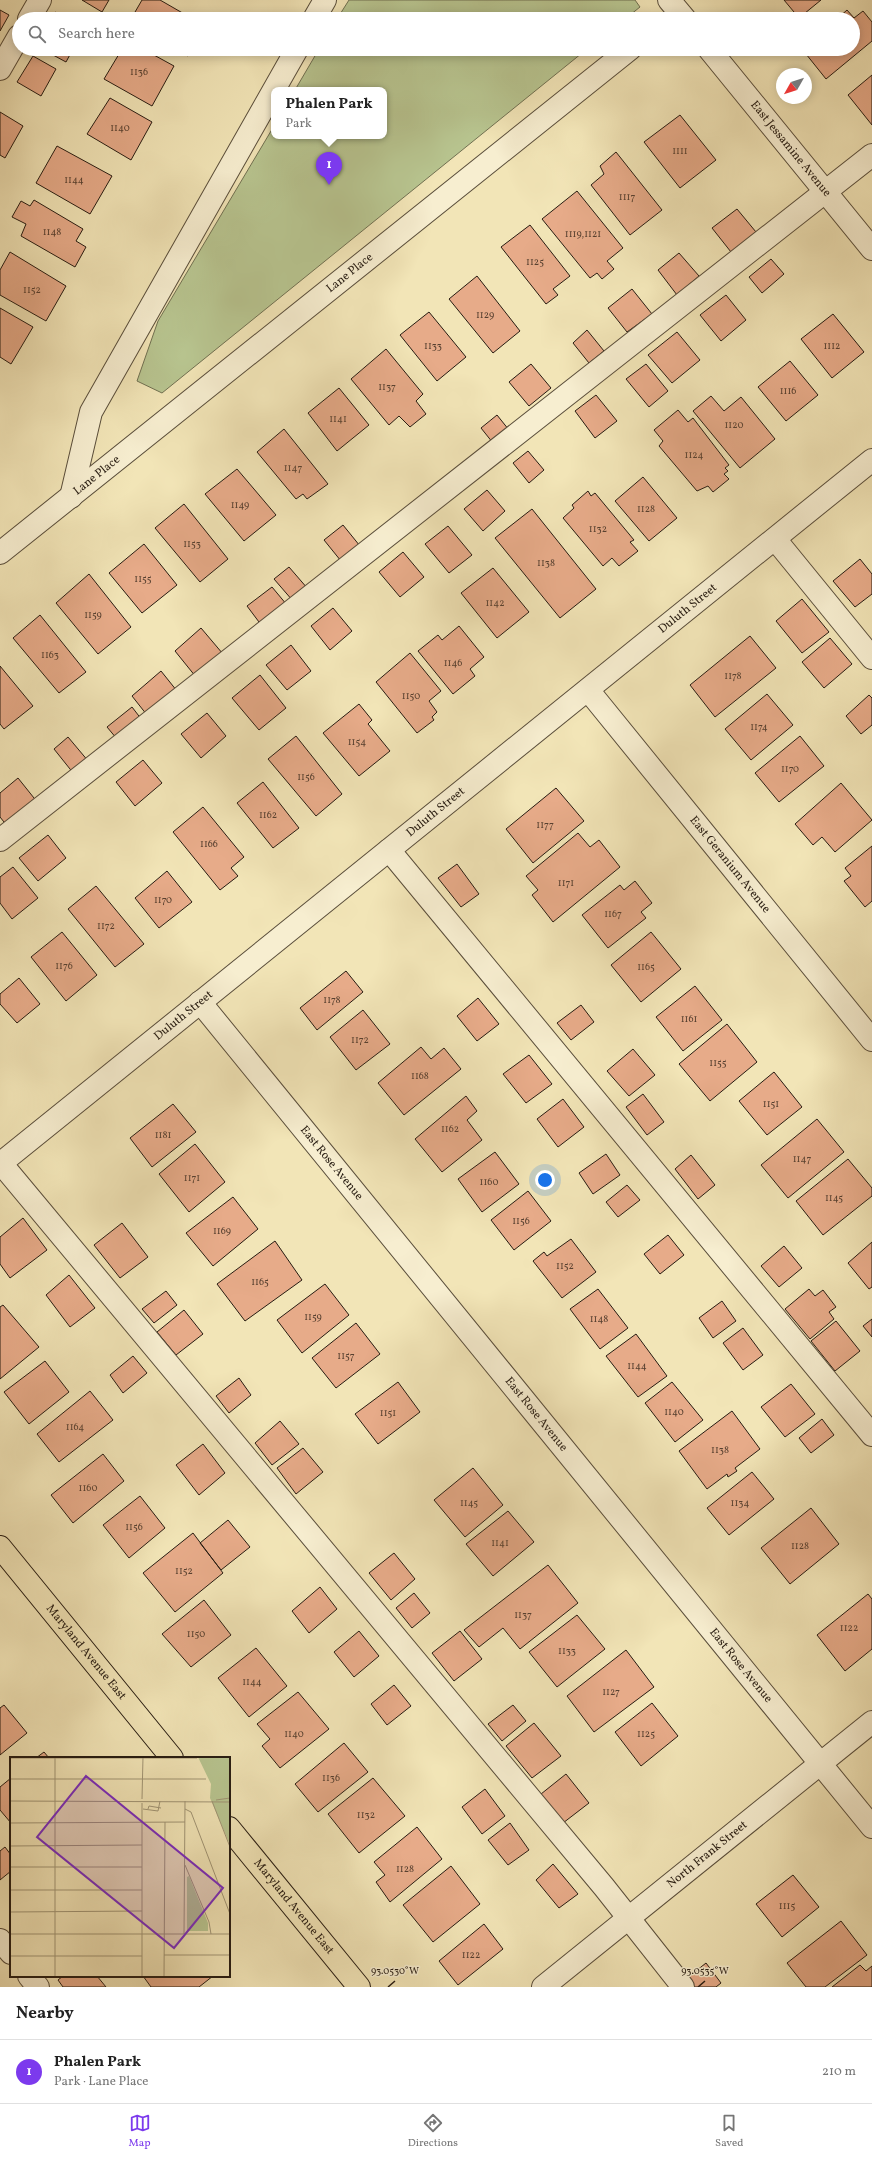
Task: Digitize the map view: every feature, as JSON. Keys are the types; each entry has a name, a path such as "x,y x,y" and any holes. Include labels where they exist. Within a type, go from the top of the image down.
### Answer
{"main road":[{"name":"Maryland Avenue East","path":"0,1546 171,1757"},
{"name":"Maryland Avenue East","path":"230,1829 359,1987"}],"street":[{"path":"33,12 40,0"},
{"path":"318,12 325,0"},
{"path":"0,69 12,48"},
{"name":"Lane Place","path":"275,87 293,56"},
{"name":"Lane Place","path":"0,553 621,56"},
{"name":"East Jessamine Avenue","path":"715,56 872,249"},
{"name":"Lane Place","path":"71,497 91,412 271,95"},
{"path":"0,840 872,155"},
{"name":"Duluth Street","path":"0,1163 872,460"},
{"path":"775,538 872,658"},
{"name":"East Geranium Avenue","path":"588,690 872,1040"},
{"path":"389,850 872,1435"},
{"name":"East Rose Avenue","path":"200,1002 872,1827"},
{"path":"0,1163 628,1918 683,1987"},
{"name":"North Frank Street","path":"543,1987 872,1722"},
{"path":"0,1940 10,1952"},
{"path":"30,1977 38,1987"}],"green space":[{"path":"349,0 635,0 640,7 634,12 341,12"},
{"path":"315,56 578,56 162,393 137,381 158,321 271,131 271,139 387,139 387,87 297,87"}],"building":[{"path":"82,0 109,0 102,12"},
{"path":"142,0 160,0 181,12 135,12"},
{"path":"784,0 821,0 806,12 794,12"},
{"path":"0,10 9,15 0,31"},
{"path":"863,11 872,22 872,41 860,51 860,13"},
{"path":"33,56 56,69 41,96 17,82"},
{"path":"55,56 69,56 66,62"},
{"path":"118,56 156,56 174,66 152,106 104,79"},
{"path":"808,56 854,56 826,79"},
{"path":"872,75 872,125 848,95"},
{"path":"110,98 152,122 131,160 87,134"},
{"path":"0,112 23,126 5,158 0,155"},
{"path":"680,115 716,160 680,188 644,142"},
{"path":"57,146 112,176 90,214 36,183"},
{"path":"616,152 662,210 630,235 591,185 604,174 600,166"},
{"path":"577,191 623,248 607,261 614,269 602,279 597,273 590,278 542,219"},
{"path":"34,200 83,229 76,241 86,247 75,267 21,236 26,224 12,217 21,201 30,206"},
{"path":"737,209 756,232 731,252 712,228"},
{"path":"530,225 570,276 553,289 558,295 546,304 501,247"},
{"path":"10,252 66,286 46,321 0,295 0,270"},
{"path":"679,253 699,276 677,295 658,270"},
{"path":"771,259 784,274 762,293 749,277"},
{"path":"477,276 520,331 493,353 449,299"},
{"path":"632,289 652,314 627,332 608,308"},
{"path":"726,295 746,320 721,341 700,315"},
{"path":"0,308 33,327 11,364 0,357"},
{"path":"429,312 466,357 437,381 400,335"},
{"path":"833,314 864,352 832,378 801,339"},
{"path":"587,330 604,351 589,363 573,343"},
{"path":"677,332 700,360 672,383 648,355"},
{"path":"386,349 423,394 416,401 426,414 410,427 399,416 389,425 351,379"},
{"path":"790,361 818,395 786,421 758,387"},
{"path":"531,364 551,388 529,406 509,382"},
{"path":"646,364 668,391 649,407 626,379"},
{"path":"339,388 369,425 337,451 308,413"},
{"path":"596,395 617,421 595,438 575,411"},
{"path":"711,396 724,411 741,397 775,439 740,468 693,411"},
{"path":"678,410 688,422 693,418 729,465 725,468 728,471 724,474 729,479 713,492 708,486 697,491 659,446 663,441 654,430"},
{"path":"497,415 509,430 493,443 481,428"},
{"path":"284,429 328,484 307,499 303,494 296,499 257,452"},
{"path":"528,451 544,470 529,483 513,463"},
{"path":"237,469 276,515 244,541 205,494"},
{"path":"643,477 677,518 649,541 615,501"},
{"path":"487,490 505,511 483,531 464,509"},
{"path":"588,491 591,496 595,493 634,540 630,542 638,551 619,566 612,558 603,566 563,518 574,508 572,505"},
{"path":"184,504 228,559 200,582 155,528"},
{"path":"532,509 596,589 560,618 495,538"},
{"path":"343,525 360,546 341,561 324,540"},
{"path":"448,526 472,555 449,573 425,544"},
{"path":"144,544 177,585 142,613 109,573"},
{"path":"403,552 424,577 400,597 379,572"},
{"path":"860,559 872,574 872,594 855,607 833,581"},
{"path":"289,567 308,589 293,601 274,579"},
{"path":"493,568 529,612 497,638 461,593"},
{"path":"89,574 131,627 98,654 56,603"},
{"path":"272,587 287,605 262,626 247,606"},
{"path":"802,599 829,632 802,653 776,621"},
{"path":"333,608 352,631 330,650 311,626"},
{"path":"40,615 86,672 59,693 13,638"},
{"path":"459,626 484,657 470,669 475,676 453,694 418,651 438,635 442,640"},
{"path":"201,628 223,654 196,677 175,651"},
{"path":"750,636 776,668 715,717 690,685"},
{"path":"830,638 852,664 824,688 802,662"},
{"path":"291,645 311,671 287,690 266,665"},
{"path":"410,653 441,691 429,701 437,712 432,717 434,720 417,733 376,682"},
{"path":"0,666 33,706 4,729 0,724"},
{"path":"161,671 177,691 147,715 132,696"},
{"path":"260,675 286,708 259,730 232,698"},
{"path":"767,694 793,725 751,760 725,729"},
{"path":"869,695 872,698 872,725 861,734 846,716"},
{"path":"359,704 372,720 368,724 390,751 359,776 323,733"},
{"path":"132,707 142,720 117,739 107,727"},
{"path":"207,713 226,736 201,758 181,734"},
{"path":"296,736 342,794 316,816 268,759"},
{"path":"800,736 824,766 779,802 755,773"},
{"path":"68,737 89,762 74,774 54,749"},
{"path":"143,760 162,783 135,806 116,782"},
{"path":"18,778 38,803 8,827 0,817 0,793"},
{"path":"263,782 299,828 273,848 237,803"},
{"path":"841,783 872,820 835,852 822,837 813,845 795,824"},
{"path":"556,788 584,821 533,863 506,829"},
{"path":"203,807 244,857 231,868 238,876 220,890 173,832"},
{"path":"578,833 590,847 599,840 620,867 553,922 532,895 538,890 526,876"},
{"path":"48,835 66,858 38,881 19,858"},
{"path":"872,846 872,901 865,907 844,881 851,876 845,868"},
{"path":"457,864 479,894 461,907 438,878"},
{"path":"13,867 38,898 12,919 0,903 0,877"},
{"path":"167,871 192,902 159,928 135,898"},
{"path":"635,881 652,903 641,912 646,918 608,948 582,915 620,885 624,890"},
{"path":"96,886 144,944 115,967 68,909"},
{"path":"62,932 97,975 66,1001 31,957"},
{"path":"651,932 681,969 641,1002 611,965"},
{"path":"346,971 363,992 317,1030 300,1008"},
{"path":"19,978 40,1004 17,1023 0,1004 0,994"},
{"path":"695,986 722,1020 683,1051 656,1017"},
{"path":"478,998 499,1024 477,1041 457,1016"},
{"path":"581,1005 594,1022 571,1040 557,1023"},
{"path":"363,1010 390,1044 356,1070 330,1037"},
{"path":"727,1024 757,1062 710,1101 679,1064"},
{"path":"421,1047 431,1059 444,1048 461,1069 404,1115 378,1083"},
{"path":"633,1049 655,1075 629,1096 607,1071"},
{"path":"529,1055 552,1084 526,1103 503,1074"},
{"path":"774,1072 802,1107 767,1135 739,1101"},
{"path":"643,1094 664,1122 647,1135 626,1107"},
{"path":"466,1096 477,1111 467,1120 482,1140 442,1172 415,1139"},
{"path":"563,1099 584,1127 558,1147 537,1119"},
{"path":"173,1104 196,1132 152,1167 130,1138"},
{"path":"817,1119 844,1152 788,1198 761,1165"},
{"path":"195,1144 225,1182 189,1212 159,1174"},
{"path":"495,1152 519,1184 482,1212 458,1179"},
{"path":"606,1154 620,1175 593,1194 579,1173"},
{"path":"691,1155 715,1185 698,1199 675,1169"},
{"path":"848,1159 872,1188 872,1196 823,1235 796,1201"},
{"path":"627,1185 640,1200 618,1217 606,1202"},
{"path":"528,1191 551,1221 514,1250 491,1220"},
{"path":"233,1197 258,1229 213,1266 186,1233"},
{"path":"23,1218 47,1250 10,1278 0,1264 0,1237"},
{"path":"122,1223 148,1257 120,1278 94,1245"},
{"path":"668,1235 684,1255 660,1274 644,1254"},
{"path":"571,1239 596,1272 562,1298 533,1261 544,1252 547,1256"},
{"path":"275,1241 302,1280 245,1321 217,1284"},
{"path":"872,1242 872,1287 869,1289 848,1263"},
{"path":"784,1246 802,1268 779,1287 761,1266"},
{"path":"69,1275 95,1308 70,1327 46,1295"},
{"path":"325,1284 349,1315 302,1353 277,1320"},
{"path":"598,1289 628,1328 600,1349 570,1309"},
{"path":"809,1289 815,1296 823,1290 836,1307 829,1312 834,1319 810,1339 785,1309"},
{"path":"166,1291 177,1305 154,1323 142,1309"},
{"path":"722,1301 736,1321 713,1338 699,1318"},
{"path":"3,1305 39,1347 0,1379 0,1307"},
{"path":"184,1310 203,1334 176,1355 157,1332"},
{"path":"872,1319 872,1337 863,1326"},
{"path":"836,1321 860,1351 835,1371 811,1341"},
{"path":"356,1323 380,1354 336,1388 312,1358"},
{"path":"743,1328 763,1355 743,1370 723,1343"},
{"path":"636,1334 667,1376 638,1397 606,1356"},
{"path":"133,1356 147,1373 123,1393 110,1375"},
{"path":"45,1361 69,1392 29,1424 4,1392"},
{"path":"239,1378 251,1395 229,1413 216,1396"},
{"path":"398,1382 420,1412 378,1444 355,1414"},
{"path":"672,1382 703,1420 675,1442 645,1403"},
{"path":"791,1384 815,1414 785,1437 761,1407"},
{"path":"90,1391 113,1420 59,1462 37,1434"},
{"path":"732,1411 760,1449 735,1468 737,1471 728,1477 727,1474 707,1489 679,1451"},
{"path":"822,1419 834,1435 811,1453 799,1438"},
{"path":"280,1421 299,1444 272,1465 255,1443"},
{"path":"203,1444 225,1473 199,1495 176,1465"},
{"path":"303,1448 323,1472 296,1494 277,1468"},
{"path":"103,1454 124,1481 73,1523 51,1495"},
{"path":"473,1468 503,1505 465,1537 434,1500"},
{"path":"752,1472 774,1499 729,1535 707,1508"},
{"path":"140,1496 165,1528 129,1558 103,1525"},
{"path":"811,1508 839,1544 790,1584 761,1548"},
{"path":"508,1511 534,1542 493,1576 466,1544"},
{"path":"228,1520 250,1547 221,1570 200,1543"},
{"path":"193,1533 223,1573 175,1612 143,1573"},
{"path":"394,1553 415,1579 391,1600 369,1573"},
{"path":"548,1565 578,1603 520,1649 503,1628 479,1647 464,1630"},
{"path":"320,1587 337,1609 309,1633 292,1611"},
{"path":"414,1593 430,1613 412,1628 396,1608"},
{"path":"868,1594 872,1599 872,1649 845,1671 817,1635"},
{"path":"204,1600 231,1635 191,1667 162,1634"},
{"path":"577,1615 605,1649 557,1687 529,1652"},
{"path":"359,1631 379,1656 354,1677 334,1652"},
{"path":"460,1631 482,1659 454,1681 432,1653"},
{"path":"256,1648 287,1686 249,1717 218,1678"},
{"path":"626,1650 654,1687 594,1732 567,1696"},
{"path":"394,1685 411,1706 387,1725 371,1704"},
{"path":"298,1692 329,1729 280,1768 262,1746 270,1739 257,1724"},
{"path":"652,1703 678,1736 641,1766 615,1732"},
{"path":"4,1705 27,1733 0,1755 0,1708"},
{"path":"513,1705 526,1721 502,1741 488,1724"},
{"path":"534,1723 561,1756 532,1778 506,1746"},
{"path":"344,1743 368,1772 318,1812 295,1784"},
{"path":"44,1752 48,1757 37,1757"},
{"path":"566,1774 589,1803 563,1823 541,1794"},
{"path":"373,1778 405,1816 359,1853 328,1814"},
{"path":"10,1779 10,1822 0,1810 0,1787"},
{"path":"485,1789 505,1816 482,1834 462,1807"},
{"path":"510,1823 529,1850 508,1865 488,1840"},
{"path":"417,1827 442,1859 390,1902 376,1882 385,1875 374,1862"},
{"path":"5,1847 10,1854 10,1872 0,1880 0,1851"},
{"path":"553,1864 578,1894 559,1908 536,1880"},
{"path":"451,1866 480,1904 433,1942 403,1905"},
{"path":"793,1875 819,1907 782,1937 756,1904"},
{"path":"841,1921 867,1955 825,1987 806,1987 787,1963"},
{"path":"484,1924 503,1949 458,1985 439,1961"},
{"path":"706,1963 721,1983 716,1987 693,1987 686,1979"},
{"path":"860,1965 866,1971 872,1966 872,1987 832,1987"},
{"path":"62,1977 98,1977 106,1987 63,1987 58,1980"},
{"path":"144,1977 212,1977 199,1987 151,1987"}],"place":[{"name":"Phalen Park","path":"329,185"}]}
